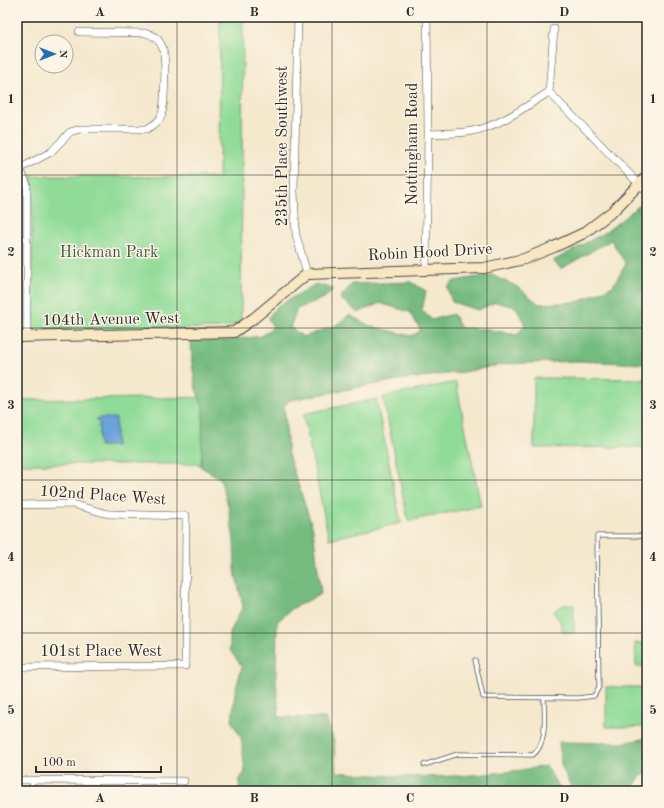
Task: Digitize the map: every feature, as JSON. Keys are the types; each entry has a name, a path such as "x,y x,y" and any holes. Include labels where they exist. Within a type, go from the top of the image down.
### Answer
{"street":[{"name":"235th Place Southwest","path":"298,17 294,191 296,235 307,274"},
{"name":"Nottingham Road","path":"426,271 428,134 427,17"},
{"path":"549,92 554,29"},
{"path":"21,168 51,152 70,132 86,129 147,129 156,124 162,115 164,105 164,50 154,35 146,33 78,32"},
{"path":"428,134 472,131 494,124 518,112 549,92"},
{"path":"549,92 645,184"},
{"path":"17,161 27,185 22,337"},
{"name":"Robin Hood Drive","path":"307,274 484,268 524,259 584,233 613,212 645,184"},
{"name":"104th Avenue West","path":"22,337 206,334 234,332 254,318 307,274"},
{"name":"102nd Place West","path":"17,505 72,504 108,514 186,516 185,666"},
{"name":"101st Place West","path":"17,667 185,666"},
{"path":"17,780 184,781"}],"lane":[{"path":"475,660 483,697 578,698 594,696 599,687 597,536 647,536"},
{"path":"424,765 458,754 533,755 540,750 543,737 544,698"},
{"path":"31,791 32,780"}],"green space":[{"name":"Hickman Park","path":"220,17 243,17 241,322 231,326 219,328 32,330 32,176 219,177"},
{"path":"17,202 19,202 19,318 17,326"},
{"path":"640,205 647,211 647,364 578,361 506,364 463,372 399,380 290,400 284,405 288,454 313,529 321,594 293,608 277,622 276,681 279,717 326,718 334,742 336,772 415,777 493,773 546,766 561,791 239,791 240,779 245,772 241,737 232,722 235,692 242,667 230,650 230,633 243,606 235,572 234,540 228,505 220,478 201,467 203,408 196,389 192,363 191,341 229,340 262,336 273,327 268,318 276,307 316,284 334,289 324,298 297,309 290,327 303,337 335,326 349,315 370,326 411,336 421,331 410,312 380,303 358,313 340,298 352,284 411,282 426,291 422,310 432,320 453,314 461,328 487,329 517,335 525,325 516,307 496,302 478,310 452,302 447,287 454,281 491,275 516,286 539,304 578,302 613,286 626,264 611,240 561,269 553,261 606,232"},
{"path":"534,378 647,379 647,447 534,448"},
{"path":"456,382 481,506 408,521 383,397"},
{"path":"222,397 222,464 17,464 17,400"},
{"path":"376,399 401,523 329,539 303,414"},
{"path":"563,605 574,605 574,633 563,632 560,621 553,612"},
{"path":"635,643 647,643 647,666 636,666"},
{"path":"606,687 647,687 647,727 606,727"},
{"path":"647,738 647,773 640,777 631,791 573,791 561,765 559,742 622,743"}],"water":[{"path":"97,418 116,418 116,446 99,446 99,421 97,421"}]}
